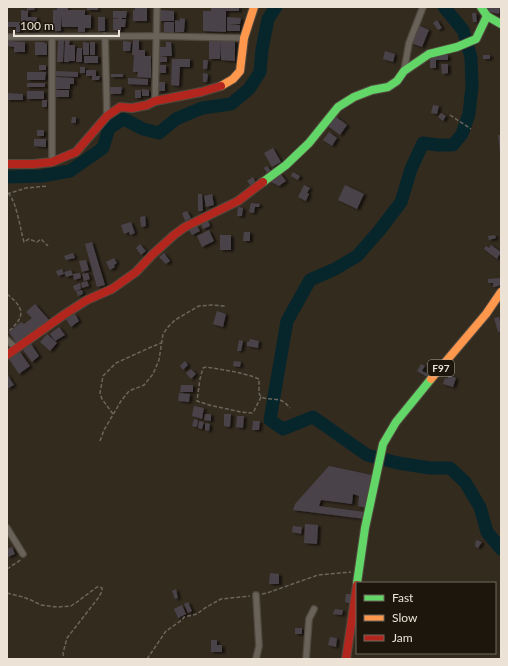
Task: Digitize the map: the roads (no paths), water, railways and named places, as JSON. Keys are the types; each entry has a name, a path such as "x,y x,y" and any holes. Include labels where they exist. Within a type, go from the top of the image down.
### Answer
{"street":[{"path":"155,100 157,7"},
{"path":"7,164 52,162 76,152 107,116 120,106 132,108 147,105 155,100 208,90 223,85 233,79 240,70 244,38 254,7"},
{"path":"7,355 65,314 88,300 112,289 136,272 152,255 185,227 238,201 286,165 309,143 338,108 354,97 372,90 388,87 398,81 404,71 409,43 423,7"},
{"path":"481,7 487,16 501,24"},
{"path":"404,71 429,54 457,47 476,39 487,16"},
{"path":"105,36 107,116"},
{"path":"7,37 156,36 244,38"},
{"path":"52,37 52,162"},
{"name":"F97","path":"357,582 365,528 383,444 396,422 486,314 501,292"},
{"path":"7,340 17,349"},
{"path":"7,528 23,554"},
{"name":"F97","path":"346,659 356,591"},
{"path":"256,595 259,646 256,659"},
{"path":"306,659 309,619 314,609"}],"waterway":[{"path":"7,177 42,176 70,171 103,148 109,128 124,119 143,129 159,133 176,119 202,108 231,104 249,89 260,72 262,49 268,19 276,7"},
{"path":"444,7 463,30 471,57 472,86 469,114 462,134 453,145 423,143 411,169 401,202 379,231 357,256 335,269 310,280 287,321 270,420 283,429 313,417 367,455 398,463 430,468 450,468 465,482 480,507 487,532 501,549"}]}
